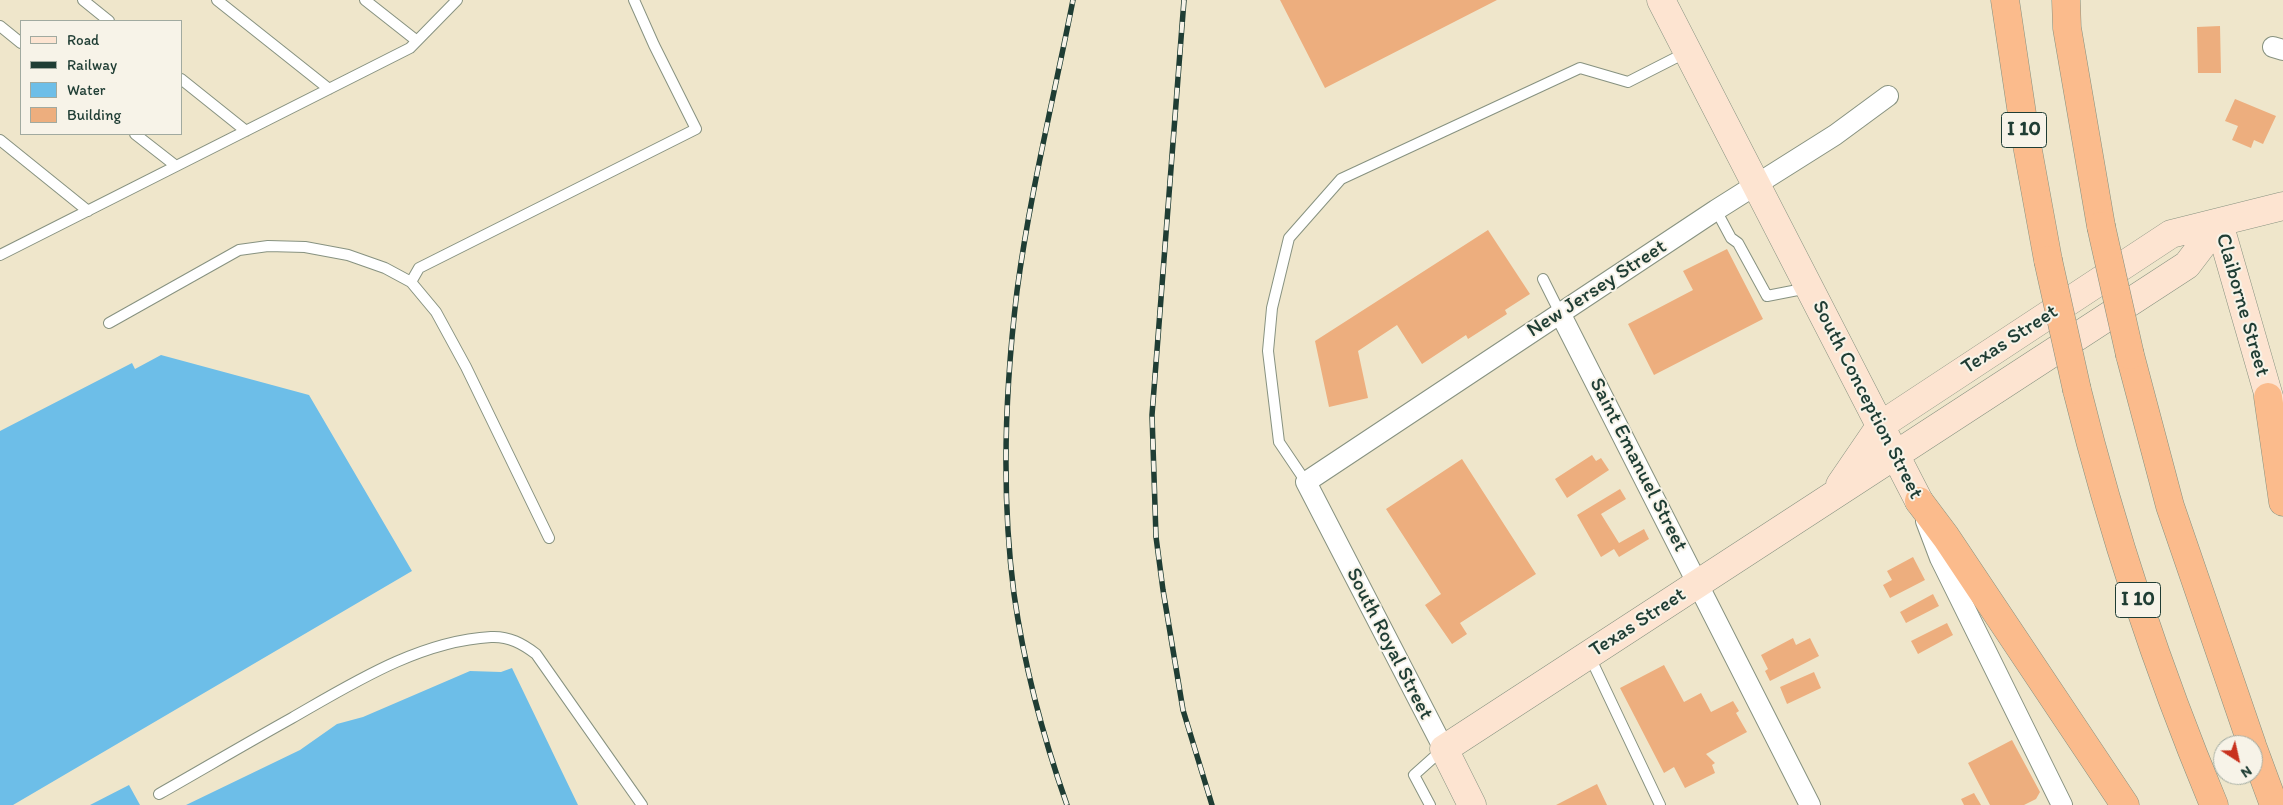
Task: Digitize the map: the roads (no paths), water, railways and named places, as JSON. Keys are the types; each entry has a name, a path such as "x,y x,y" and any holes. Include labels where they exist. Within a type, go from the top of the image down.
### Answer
{"highway":[{"name":"I 10","path":"2006,0 2025,134 2048,260 2077,390 2122,553 2192,751 2214,805"},
{"path":"2066,0 2067,28 2101,226 2130,355 2170,506 2248,735"},
{"path":"2268,397 2283,502"},
{"path":"1919,501 1946,537 2125,805"},
{"path":"2263,776 2274,805"}],"street":[{"name":"South Conception Street","path":"1661,0 1919,501 1940,558 2062,805"},
{"name":"New Jersey Street","path":"1306,482 1716,210 1835,135 1888,96"},
{"name":"Texas Street","path":"1832,497 1881,425 2170,234 2283,206"},
{"name":"Texas Street","path":"1444,749 2187,265 2219,223"},
{"name":"Claiborne Street","path":"2219,223 2283,444"},
{"name":"Saint Emanuel Street","path":"1560,313 1810,805"},
{"name":"South Royal Street","path":"1306,482 1472,805"}],"lane":[{"path":"83,0 108,20"},
{"path":"217,0 328,89"},
{"path":"365,0 417,41"},
{"path":"0,255 410,48 457,0"},
{"path":"411,282 419,268 696,129 634,0"},
{"path":"0,26 20,42"},
{"path":"1306,482 1279,442 1268,351 1272,308 1290,238 1341,179 1580,68 1628,82 1687,52"},
{"path":"182,80 246,131"},
{"path":"136,135 176,166"},
{"path":"0,140 88,211"},
{"path":"1716,210 1731,238 1738,243 1767,296 1810,288"},
{"path":"109,322 238,250 268,246 305,247 348,255 385,268 411,282 436,312 466,367 549,538"},
{"path":"1542,279 1560,313"},
{"path":"159,794 366,677 402,660 449,644 493,637 520,642 536,654 642,805"},
{"path":"1589,655 1660,805"},
{"path":"1430,805 1414,775 1444,749"}],"water":[{"path":"161,355 309,395 412,571 13,805 0,805 0,431 132,363 135,369"},
{"path":"512,668 578,805 186,805 300,750 337,724 363,717 470,671 501,672"},
{"path":"129,785 140,805 90,805"}],"railway":[{"path":"1067,805 1035,701 1018,621 1007,518 1006,442 1013,328 1022,254 1035,181 1073,0"},
{"path":"1184,0 1152,415 1156,537 1183,710 1212,805"}]}
